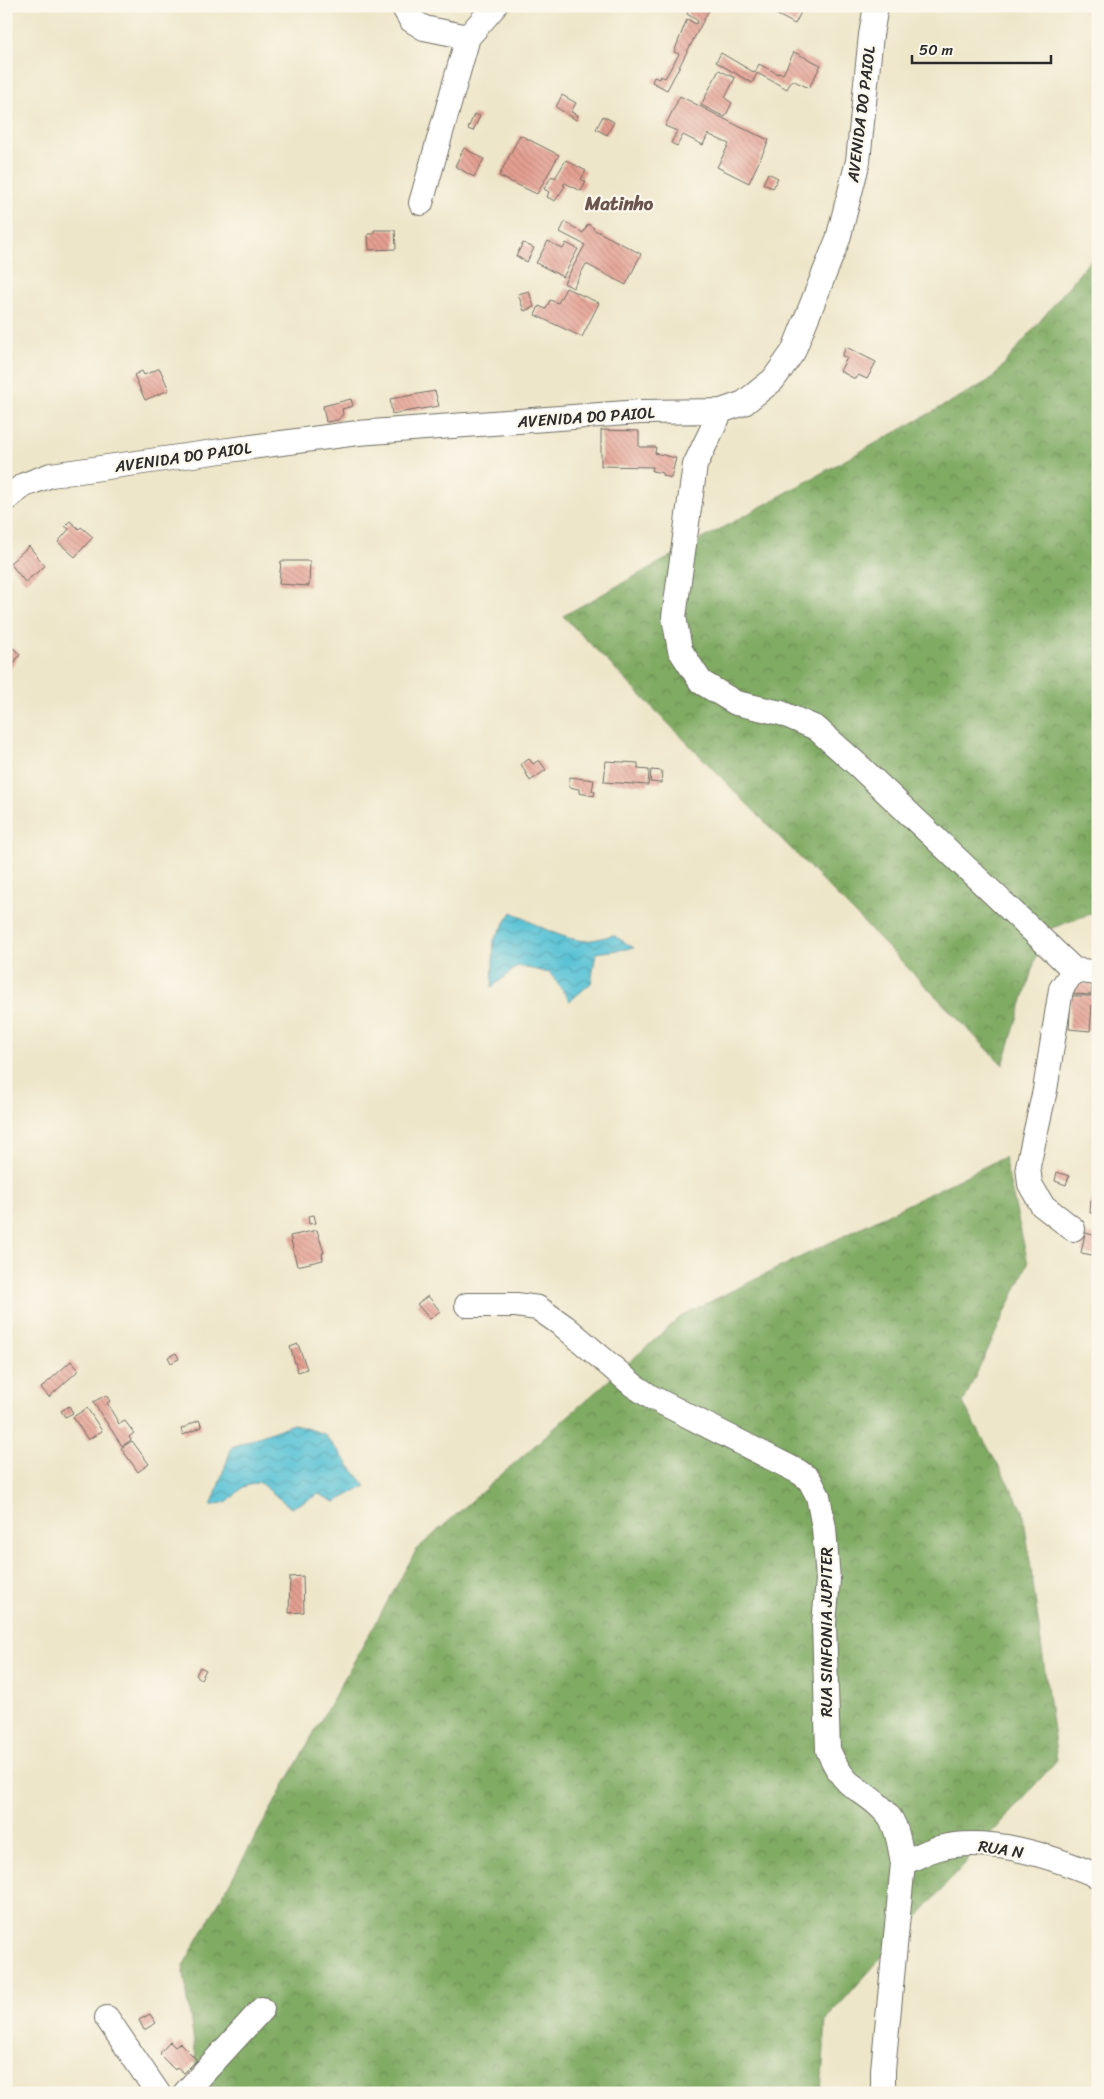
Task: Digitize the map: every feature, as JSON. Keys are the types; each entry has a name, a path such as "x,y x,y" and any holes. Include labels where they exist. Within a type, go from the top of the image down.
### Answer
{"street":[{"path":"403,6 411,20 424,28 468,36"},
{"path":"421,203 468,36 495,6"},
{"name":"AVENIDA DO PAIOL","path":"6,500 24,485 51,475 358,433 640,412 721,411 744,403 773,380 793,352 838,239 858,161 871,35 876,6"},
{"path":"721,411 695,465 674,617 680,650 701,682 736,703 781,713 816,728 860,767 1074,970 1098,973"},
{"path":"1073,1229 1042,1205 1030,1184 1028,1166 1045,1090 1061,989 1074,970"},
{"name":"RUA SINFONIA JUPITER","path":"467,1305 516,1305 538,1308 565,1327 632,1385 651,1398 774,1458 809,1479 818,1496 822,1514 828,1580 824,1624 828,1750 835,1765 848,1782 862,1791 892,1820 903,1863 883,2070 883,2093"},
{"name":"RUA N","path":"903,1863 938,1848 974,1843 1003,1846 1072,1865 1098,1876"},
{"path":"185,2093 262,2009"},
{"path":"107,2018 158,2093"}],"green space":[{"path":"1098,251 1098,911 1044,931 1003,1065 563,616 992,379"},
{"path":"1004,1157 1028,1263 963,1403 1023,1510 1057,1760 826,2020 821,2093 201,2093 183,1966 417,1549 683,1315"}],"water":[{"path":"512,912 562,936 587,940 613,935 634,948 596,953 591,983 570,1001 550,973 518,966 492,987 494,940"},
{"path":"293,1424 324,1434 366,1486 335,1502 319,1494 291,1508 259,1482 243,1487 229,1501 211,1506 232,1447"}],"building":[{"path":"691,6 711,6 667,90 652,82 654,77 659,79 660,76 665,78 679,54 674,52 687,19 696,24 698,21 687,14"},
{"path":"767,6 804,6 795,24 766,9"},
{"path":"794,52 821,65 809,88 792,80 787,89 757,73 752,83 716,62 721,53 755,73 759,64 778,74 779,72 783,74"},
{"path":"719,70 735,78 725,98 732,103 725,117 701,105"},
{"path":"562,95 576,103 571,112 578,115 576,120 556,107"},
{"path":"680,96 769,140 749,183 717,167 729,144 708,134 703,145 683,135 677,146 671,143 677,131 665,126"},
{"path":"474,114 480,116 473,131 468,129"},
{"path":"603,116 614,122 607,135 596,129"},
{"path":"520,135 559,155 537,194 499,176"},
{"path":"464,148 484,159 474,177 455,166"},
{"path":"566,160 586,171 581,179 586,182 581,191 565,183 555,201 547,197 549,192 544,189 552,176 555,178"},
{"path":"768,173 778,178 773,188 763,184"},
{"path":"565,222 583,233 588,224 593,229 641,254 626,285 586,264 573,288 564,283 585,245 560,232"},
{"path":"374,230 395,230 396,249 369,250 368,234 374,234"},
{"path":"548,241 563,249 566,243 578,249 563,277 536,263"},
{"path":"523,243 534,248 527,262 516,256"},
{"path":"566,288 599,303 582,337 535,315 539,306 546,309 550,300 558,303"},
{"path":"529,291 534,307 524,311 518,294"},
{"path":"846,347 876,362 867,379 858,375 855,379 840,371 847,358 842,356"},
{"path":"160,369 169,390 145,400 134,375 142,371 144,375"},
{"path":"435,391 439,406 392,414 390,399"},
{"path":"351,399 353,406 342,409 343,414 338,420 326,422 323,406"},
{"path":"601,430 639,431 639,447 656,447 655,453 676,458 671,478 662,475 663,473 652,471 653,467 601,466"},
{"path":"70,521 93,537 75,557 58,542 69,529 65,526"},
{"path":"29,546 45,566 25,582 10,563"},
{"path":"281,561 310,561 309,586 279,584"},
{"path":"13,648 20,654 11,668 6,665 6,651 9,653"},
{"path":"529,759 533,764 539,760 546,770 530,781 521,764"},
{"path":"606,761 638,763 638,769 649,770 648,785 604,782"},
{"path":"651,770 662,771 661,783 650,782"},
{"path":"570,777 594,780 592,791 595,791 594,796 579,793 579,789 569,787"},
{"path":"1075,983 1092,984 1091,995 1074,994"},
{"path":"1071,996 1098,996 1098,1004 1092,1005 1090,1031 1069,1029"},
{"path":"1057,1172 1069,1176 1066,1185 1055,1181"},
{"path":"1091,1200 1098,1200 1098,1213 1090,1213"},
{"path":"314,1215 316,1223 309,1224 308,1216"},
{"path":"317,1230 324,1253 322,1253 323,1260 297,1266 290,1236"},
{"path":"1085,1233 1098,1236 1098,1256 1081,1253"},
{"path":"428,1296 440,1311 430,1319 417,1304"},
{"path":"298,1344 307,1369 298,1372 290,1347"},
{"path":"176,1353 179,1359 171,1363 168,1357"},
{"path":"71,1361 79,1370 49,1397 41,1388"},
{"path":"106,1395 110,1401 107,1403 119,1424 125,1421 134,1433 129,1437 131,1440 122,1446 93,1402"},
{"path":"69,1406 73,1413 65,1417 61,1411"},
{"path":"87,1408 102,1431 88,1440 73,1417"},
{"path":"199,1420 202,1427 183,1435 181,1429"},
{"path":"132,1441 149,1464 138,1472 121,1448"},
{"path":"303,1576 304,1612 289,1613 290,1577"},
{"path":"200,1667 206,1670 201,1679 196,1675"},
{"path":"150,2014 156,2023 144,2030 139,2020"},
{"path":"170,2042 175,2047 180,2043 197,2060 184,2073 177,2067 175,2070 160,2055"},
{"path":"211,2086 217,2093 203,2093"}],"district":[{"name":"Matinho","path":"619,203"}]}
